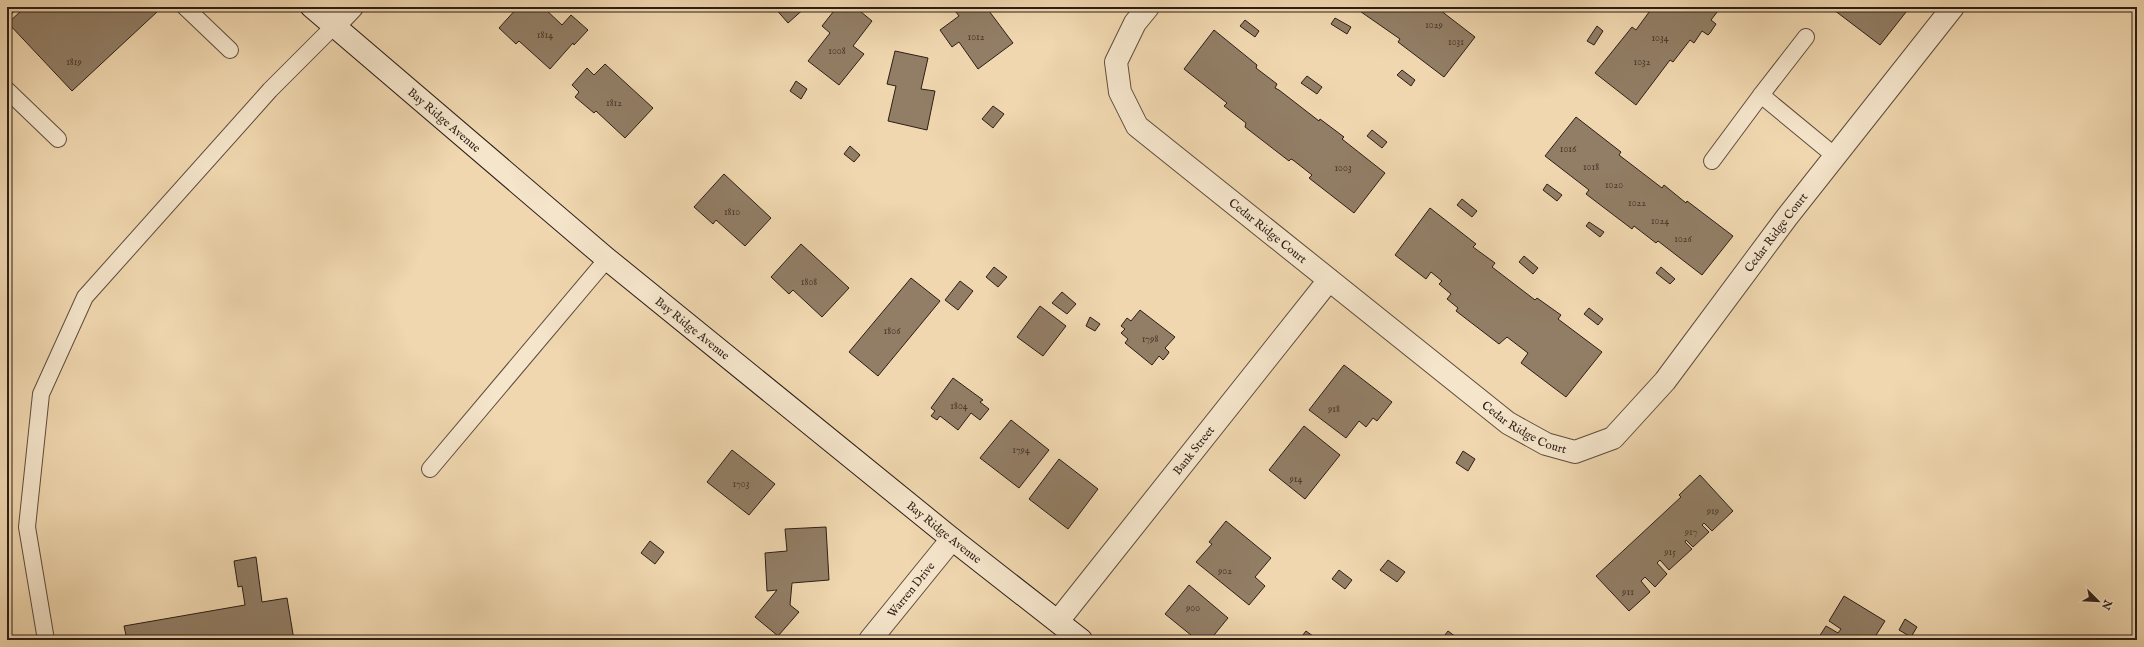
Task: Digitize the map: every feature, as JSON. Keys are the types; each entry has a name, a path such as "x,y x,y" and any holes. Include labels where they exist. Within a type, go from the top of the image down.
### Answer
{"street":[{"name":"Bay Ridge Avenue","path":"312,7 333,27 400,80 608,259 952,539 1081,640"},
{"path":"333,27 352,7"},
{"name":"Cedar Ridge Court","path":"1148,7 1135,24 1116,62 1120,92 1137,126 1508,423 1546,444 1575,452 1613,438 1665,381 1787,217 1953,7"},
{"name":"Bank Street","path":"1058,621 1329,280"},
{"name":"Warren Drive","path":"870,640 952,539"}],"lane":[{"path":"185,7 230,50"},
{"path":"46,640 27,527 41,402 42,394 85,297 270,90 333,27"},
{"path":"1712,161 1806,37"},
{"path":"7,90 58,139"},
{"path":"1761,95 1835,156"},
{"path":"430,469 608,259"}],"building":[{"path":"7,7 19,7 7,18"},
{"path":"20,7 154,7 158,11 72,91 8,23 22,10"},
{"path":"518,7 543,7 562,25 571,15 588,30 574,45 573,43 550,69 519,41 516,44 499,28"},
{"path":"774,7 806,7 788,23"},
{"path":"837,7 855,7 872,21 853,46 864,54 839,85 808,61 830,33 822,26"},
{"path":"963,7 966,7 969,11 975,7 986,7 1013,43 978,69 959,42 952,47 940,30 959,16 956,12"},
{"path":"1354,7 1436,7 1475,37 1444,77 1398,42 1400,39"},
{"path":"1657,7 1721,7 1711,20 1716,24 1710,33 1708,35 1702,31 1694,43 1690,40 1673,62 1670,60 1636,105 1595,73 1632,27 1636,30 1652,8 1655,10"},
{"path":"1837,7 1910,7 1880,45 1834,10"},
{"path":"1335,18 1351,27 1347,34 1331,24"},
{"path":"1245,20 1259,31 1255,37 1240,26"},
{"path":"1597,26 1603,31 1594,45 1587,41"},
{"path":"1214,30 1257,65 1256,68 1277,84 1275,88 1319,121 1320,119 1344,137 1342,139 1385,173 1354,213 1309,178 1312,175 1293,160 1291,159 1289,161 1245,127 1246,123 1224,106 1227,103 1184,69"},
{"path":"895,51 928,58 921,89 935,91 927,130 888,121 896,86 887,84"},
{"path":"605,64 653,108 625,138 596,111 594,113 575,97 579,92 572,85 587,68 594,75"},
{"path":"1402,70 1415,80 1411,86 1397,75"},
{"path":"1307,76 1322,87 1317,94 1301,83"},
{"path":"796,81 807,89 801,99 790,91"},
{"path":"993,106 1004,114 993,128 982,119"},
{"path":"1576,117 1621,152 1619,155 1662,188 1664,185 1686,203 1687,201 1733,236 1702,275 1658,241 1656,243 1634,226 1632,229 1586,194 1589,190 1545,156"},
{"path":"1372,130 1387,142 1382,148 1367,136"},
{"path":"850,146 860,155 854,162 844,154"},
{"path":"724,174 771,218 745,246 716,220 713,224 694,207"},
{"path":"1547,184 1562,195 1557,201 1543,190"},
{"path":"1462,199 1477,211 1472,217 1457,205"},
{"path":"1430,208 1476,244 1473,247 1495,263 1492,267 1535,300 1537,298 1561,315 1558,319 1602,352 1566,397 1521,363 1528,353 1507,337 1499,344 1456,311 1458,308 1447,299 1451,294 1439,284 1442,281 1431,272 1426,279 1395,255"},
{"path":"1589,222 1604,232 1600,237 1586,226"},
{"path":"801,244 849,288 822,317 793,290 789,294 771,277"},
{"path":"1524,256 1538,268 1533,274 1519,262"},
{"path":"994,267 1007,277 998,287 986,277"},
{"path":"1661,267 1675,279 1670,284 1656,273"},
{"path":"911,278 940,301 878,376 849,352"},
{"path":"960,281 973,291 958,310 945,300"},
{"path":"1062,292 1076,304 1067,314 1052,303"},
{"path":"1040,306 1066,326 1043,356 1017,337"},
{"path":"1589,308 1603,319 1598,325 1584,314"},
{"path":"1140,310 1175,337 1165,348 1169,352 1168,354 1163,360 1159,356 1152,365 1125,343 1128,339 1121,333 1125,329 1121,326 1127,318 1131,321"},
{"path":"1090,317 1100,324 1095,331 1086,326"},
{"path":"1344,365 1392,402 1377,421 1373,418 1366,427 1359,421 1346,438 1309,410"},
{"path":"953,378 983,400 980,402 989,409 980,420 971,413 958,430 940,416 937,420 931,416 935,411 931,408"},
{"path":"1011,420 1049,450 1019,488 980,458"},
{"path":"1304,426 1340,455 1305,499 1269,470"},
{"path":"732,450 775,484 749,515 707,482"},
{"path":"1463,451 1475,459 1468,471 1456,463"},
{"path":"1059,459 1098,489 1068,529 1029,499"},
{"path":"1700,475 1733,511 1712,531 1704,523 1702,525 1709,532 1693,547 1686,540 1685,542 1692,549 1669,570 1660,560 1657,563 1667,574 1655,587 1645,577 1641,581 1650,592 1629,611 1596,576 1681,497 1679,495"},
{"path":"1226,521 1271,558 1255,577 1265,586 1249,605 1196,562 1212,544 1209,542"},
{"path":"826,527 829,580 792,583 790,605 799,612 778,636 755,617 777,590 767,591 765,553 787,551 785,529"},
{"path":"650,541 664,552 655,564 641,553"},
{"path":"256,557 262,602 287,598 294,640 127,640 124,626 245,605 242,586 238,587 234,561"},
{"path":"1388,560 1405,572 1397,582 1380,570"},
{"path":"1339,570 1352,580 1345,589 1332,579"},
{"path":"1189,585 1228,618 1210,640 1197,640 1165,614"},
{"path":"1844,596 1885,621 1873,640 1817,640 1826,626 1838,633 1841,629 1829,621"},
{"path":"1905,619 1917,627 1911,637 1899,630"},
{"path":"1306,631 1317,639 1299,640"},
{"path":"1448,631 1460,640 1441,640"}]}
